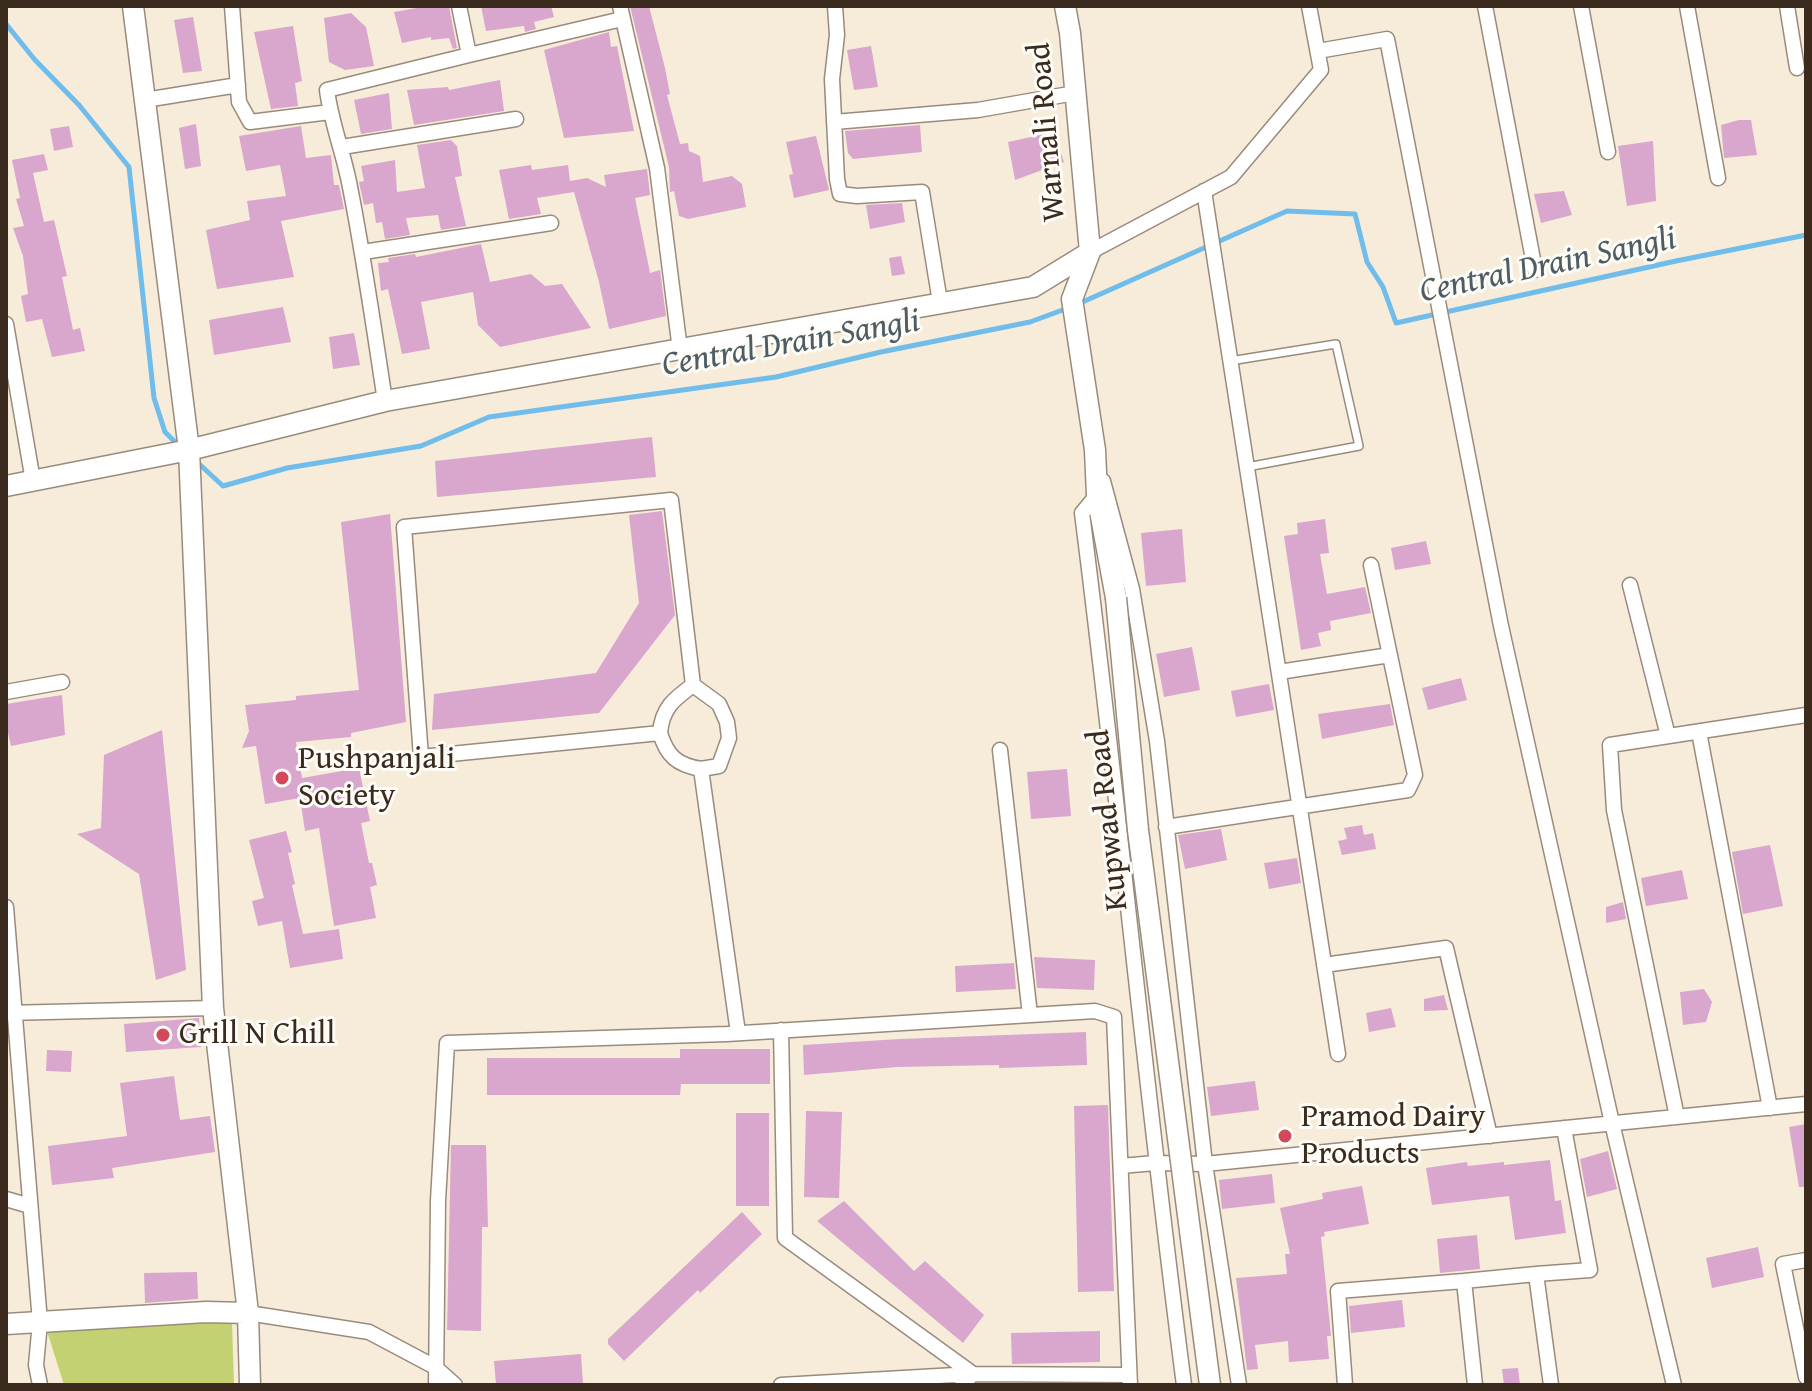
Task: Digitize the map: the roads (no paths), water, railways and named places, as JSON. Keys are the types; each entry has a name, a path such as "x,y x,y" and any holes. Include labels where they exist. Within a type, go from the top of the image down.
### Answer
{"main road":[{"path":"6,1324 206,1312 248,1313 213,1008 189,450 133,6"},
{"name":"Warnali Road","path":"1065,6 1090,252"},
{"path":"6,486 189,450 385,401 1033,287 1090,252"},
{"name":"Kupwad Road","path":"1090,252 1072,299 1095,450 1097,495 1116,598 1140,845 1210,1385"}],"street":[{"path":"232,6 239,102 250,122 330,112"},
{"path":"459,6 469,55"},
{"path":"835,6 837,35 832,79 840,194 857,196 922,192 940,302"},
{"path":"1090,252 1231,177 1321,70 1309,6"},
{"path":"1485,6 1535,270"},
{"path":"1581,6 1608,152"},
{"path":"1687,6 1718,178"},
{"path":"1787,6 1797,68"},
{"path":"385,401 363,252 327,90 469,55 621,12 657,168 680,350"},
{"path":"1318,51 1387,39 1501,626 1674,1385"},
{"path":"145,100 238,85"},
{"path":"834,122 978,110 1075,93"},
{"path":"342,147 516,119"},
{"path":"1204,191 1338,1054"},
{"path":"363,252 551,223"},
{"path":"6,324 12,385 33,481"},
{"path":"1095,450 1132,589 1157,741 1205,1164 1239,1385"},
{"path":"1097,495 1082,513 1141,1008 1155,1163 1184,1385"},
{"path":"660,733 421,757 404,527 671,500 693,685 719,704 729,738 719,766 701,769 683,766 666,752 660,733 661,719 671,701 693,685"},
{"path":"1166,827 1408,790 1415,775 1371,565"},
{"path":"1630,585 1668,736"},
{"path":"1279,672 1390,655"},
{"path":"6,692 62,682"},
{"path":"1677,1117 1614,810 1610,745 1806,715"},
{"path":"1699,732 1770,1108"},
{"path":"1000,750 1030,1015"},
{"path":"701,769 738,1033"},
{"path":"6,907 10,1013 40,1322 36,1365 40,1385"},
{"path":"1324,965 1446,948 1490,1136"},
{"path":"10,1013 213,1008"},
{"path":"436,1385 438,1201 447,1043 738,1033 1095,1011 1114,1017 1141,1008"},
{"path":"781,1385 1130,1380 1114,1017"},
{"path":"781,1030 785,1238 968,1380"},
{"path":"1121,1166 1205,1164 1806,1104"},
{"path":"1345,1385 1338,1291 1590,1270 1564,1128"},
{"path":"6,1199 30,1206"},
{"path":"1806,1260 1783,1264 1806,1377"},
{"path":"1536,1274 1551,1385"},
{"path":"1464,1281 1475,1385"},
{"path":"250,1380 248,1313 369,1332 435,1367 455,1385"}],"lane":[{"path":"1230,361 1336,344 1359,446 1247,467"}],"waterway":[{"name":"Central Drain Sangli","path":"6,24 35,60 79,105 129,167 154,398 165,432 178,445"},
{"name":"Central Drain Sangli","path":"1078,304 1287,211 1355,214 1367,262 1383,287 1396,323 1806,235"},
{"name":"Central Drain Sangli","path":"197,462 223,486 287,468 421,446 489,417 776,377 1030,322 1068,308"}],"place":[{"name":"Pushpanjali Society","path":"282,778"},
{"name":"Grill N Chill","path":"163,1035"},
{"name":"Pramod Dairy Products","path":"1285,1136"}]}
